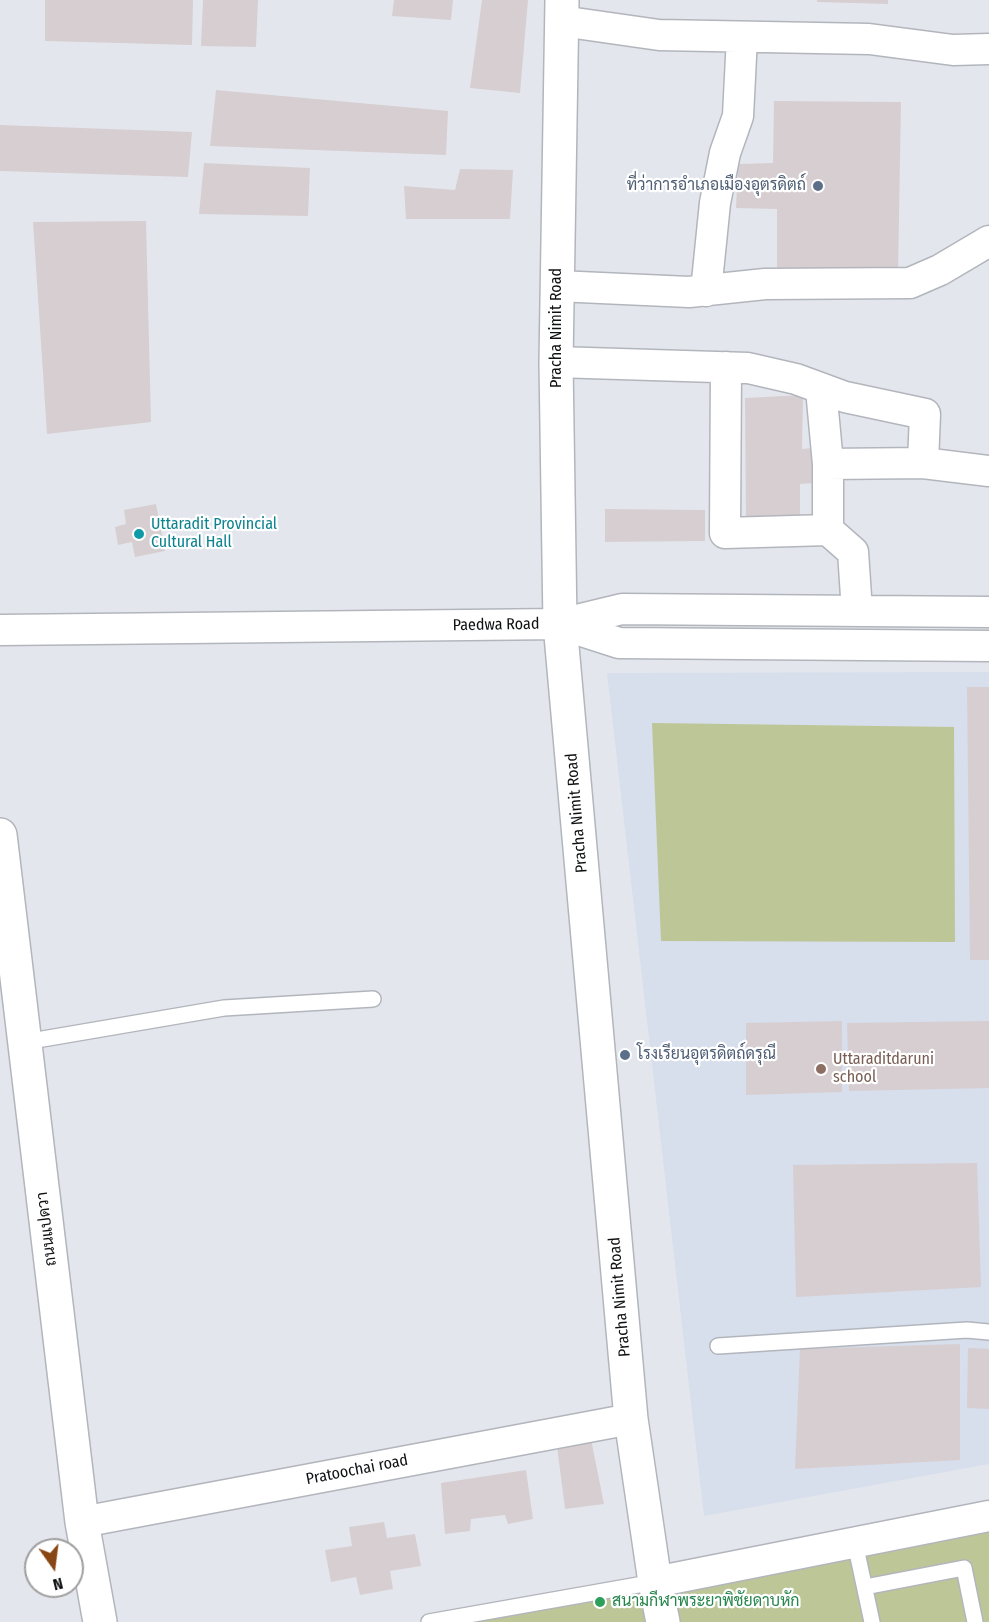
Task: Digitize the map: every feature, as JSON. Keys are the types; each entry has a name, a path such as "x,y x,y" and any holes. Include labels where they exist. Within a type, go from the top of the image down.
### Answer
{"main road":[{"name":"Pracha Nimit Road","path":"561,11 556,362 560,624 631,1419 663,1622"},
{"name":"ถนนแปดวา","path":"0,836 82,1522 100,1622"}],"street":[{"path":"561,11 659,35 869,39 953,50 989,49"},
{"path":"706,291 716,203 725,153 738,116 742,37"},
{"path":"557,286 689,292 765,284 910,283 940,270 989,241"},
{"path":"556,362 748,368 796,379 845,397 924,414 923,463"},
{"path":"726,367 724,533 828,530 853,552 857,611"},
{"path":"821,389 828,464 828,530"},
{"path":"828,464 923,463 989,471"},
{"path":"560,624 622,609 989,612"},
{"name":"Paedwa Road","path":"0,630 560,624 619,643 989,646"},
{"name":"Pratoochai road","path":"82,1522 631,1419"},
{"path":"655,1582 989,1516"}],"lane":[{"path":"25,1042 224,1008 373,999"},
{"path":"718,1346 967,1330 989,1332"},
{"path":"855,1543 872,1622"},
{"path":"865,1587 964,1568 975,1622"},
{"path":"429,1622 655,1582"}],"shaded area":[{"name":"Uttaraditdaruni school","path":"989,672 989,1464 704,1516 607,673"}],"green space":[{"path":"652,723 954,727 955,942 661,941"},
{"path":"989,1516 989,1622 429,1622"}],"building":[{"path":"45,0 193,0 192,45 45,41"},
{"path":"203,0 258,0 256,47 201,46"},
{"path":"394,0 453,0 451,20 392,16"},
{"path":"482,0 528,0 520,93 470,88"},
{"path":"817,0 888,0 888,4 817,2"},
{"path":"216,90 448,111 446,155 210,146"},
{"name":"ที่ว่าการอำเภอเมืองอุตรดิตถ์","path":"774,101 901,102 898,274 777,271 777,209 736,208 738,164 773,163"},
{"path":"0,125 192,132 188,177 0,171"},
{"path":"204,163 310,168 308,216 199,214"},
{"path":"460,169 513,170 510,219 406,219 404,186 455,190"},
{"path":"146,221 151,422 47,434 33,222"},
{"path":"803,395 802,449 813,448 813,483 800,484 800,522 746,524 745,398"},
{"name":"Uttaradit Provincial Cultural Hall","path":"156,504 165,551 135,557 132,542 118,545 115,527 126,524 124,510"},
{"path":"605,509 705,510 705,541 605,542"},
{"path":"967,687 989,687 989,960 970,960"},
{"path":"842,1021 842,1092 746,1095 746,1023"},
{"path":"989,1021 989,1088 849,1091 847,1023"},
{"path":"977,1163 981,1287 796,1297 793,1165"},
{"path":"960,1344 960,1460 795,1469 800,1349"},
{"path":"968,1348 989,1349 989,1409 967,1408"},
{"path":"591,1439 604,1504 565,1509 557,1446"},
{"path":"526,1470 533,1519 508,1524 505,1515 471,1519 470,1531 445,1534 441,1483"},
{"path":"384,1522 387,1538 415,1534 421,1566 390,1571 393,1589 360,1595 356,1577 331,1582 325,1550 352,1546 349,1527"}],"place":[{"name":"ที่ว่าการอำเภอเมืองอุตรดิตถ์","path":"818,186"},
{"name":"Uttaradit Provincial Cultural Hall","path":"139,534"},
{"name":"โรงเรียนอุตรดิตถ์ดรุณี","path":"625,1055"},
{"name":"Uttaraditdaruni school","path":"821,1069"},
{"name":"สนามกีฬาพระยาพิชัยดาบหัก","path":"600,1602"}]}
